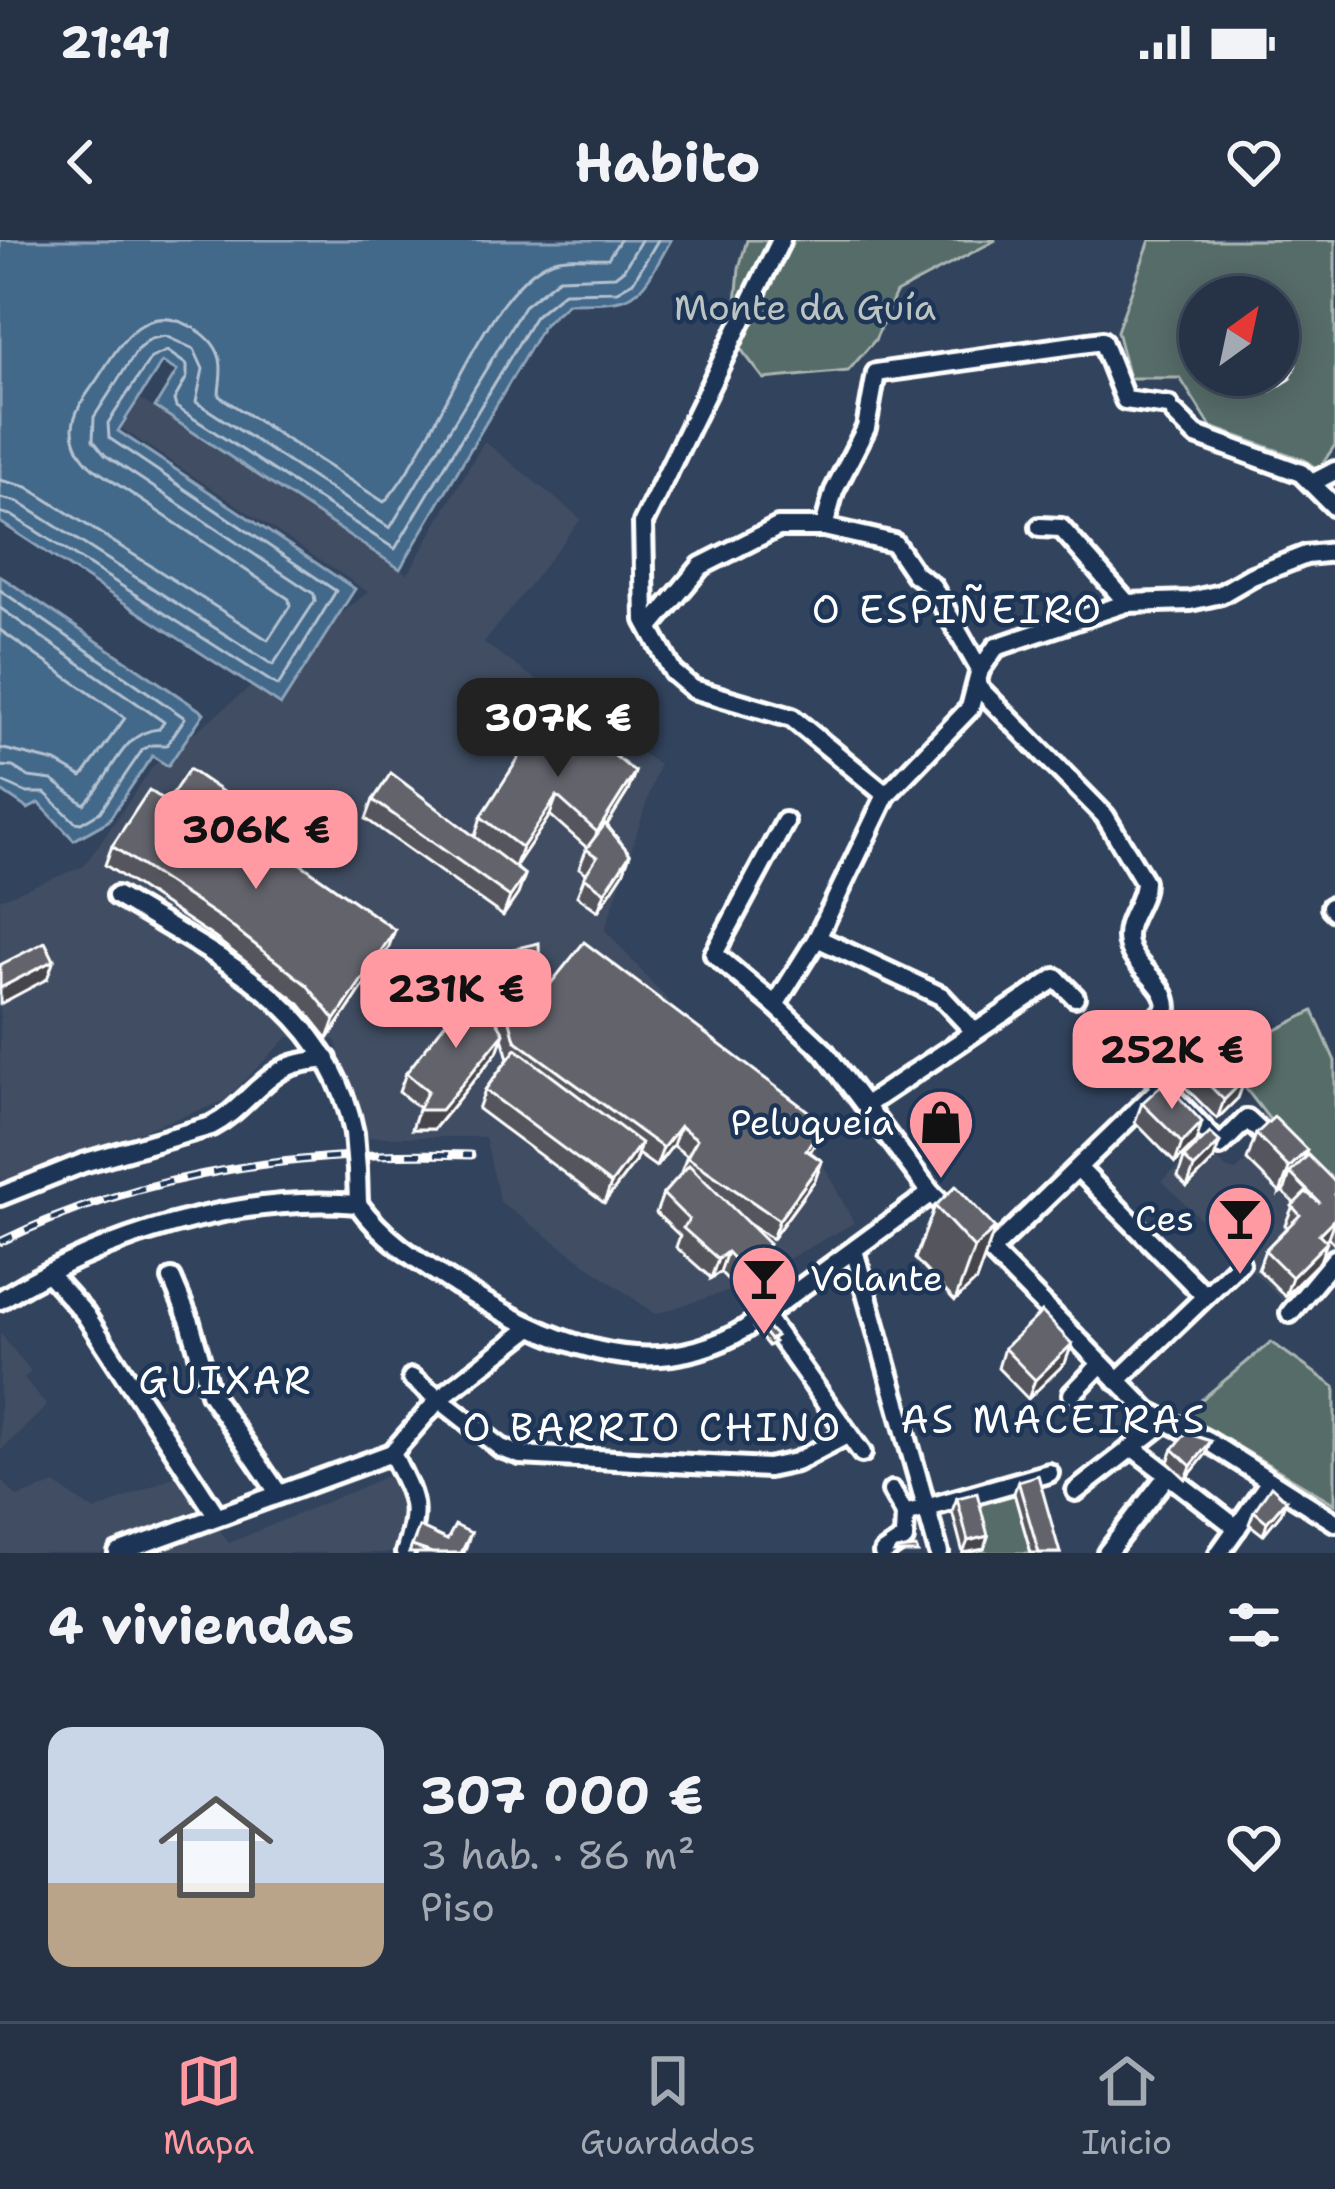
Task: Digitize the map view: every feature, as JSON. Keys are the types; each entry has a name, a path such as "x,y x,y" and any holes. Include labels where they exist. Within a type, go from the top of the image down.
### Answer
{"street":[{"path":"781,240 643,523 645,620 673,672 693,689 792,718 886,795"},
{"path":"824,527 833,491 866,428 876,373 1102,341 1125,400 1172,410 1196,435 1281,463 1312,483 1335,507"},
{"path":"1312,483 1335,470"},
{"path":"650,627 700,566 778,527 824,527 894,543 915,574 932,586 979,679 1105,816 1144,881 1145,891 1126,938 1130,951 1167,997 1167,1008 1126,1050 1220,1146 1247,1119 1283,1153"},
{"path":"1040,527 1061,528 1127,603"},
{"path":"775,1005 817,938 886,795 970,708 996,647 1127,603 1190,601 1222,594 1252,576 1306,555 1335,552"},
{"path":"785,822 714,954 824,1052 931,1193 1118,1381 1165,1422 1209,1442 1335,1522"},
{"path":"117,896 252,978 304,1026 346,1097 354,1133 358,1204 377,1230 399,1249 529,1329 583,1349 682,1354 717,1346 931,1193"},
{"path":"817,938 941,996 973,1030"},
{"path":"866,1105 1056,979 1076,997"},
{"path":"0,1196 100,1157 211,1126 229,1117 280,1071 327,1059"},
{"path":"992,1250 1161,1088"},
{"path":"1079,1168 1205,1296"},
{"path":"0,1300 105,1246 196,1217 336,1202 358,1204"},
{"path":"854,1250 939,1553"},
{"path":"1290,1313 1335,1258"},
{"path":"1118,1381 1240,1263"},
{"path":"48,1273 85,1314 217,1516"},
{"path":"172,1279 219,1411 279,1494"},
{"path":"764,1316 862,1454"},
{"path":"118,1553 392,1454 440,1398 529,1329"},
{"path":"1072,1394 1101,1364"},
{"path":"412,1378 501,1448 520,1455 768,1468 796,1462 847,1435"},
{"path":"1076,1491 1165,1422"},
{"path":"1133,1448 1237,1528"},
{"path":"392,1454 416,1505 417,1517 405,1553"},
{"path":"905,1514 1049,1473"},
{"path":"1107,1553 1167,1476"},
{"path":"1220,1553 1270,1481"},
{"path":"883,1553 904,1539 905,1514 892,1491"}],"shaded area":[{"path":"140,399 408,574 484,441 581,519 484,643 659,765 605,930 715,1053 806,1132 854,1223 732,1290 655,1314 500,1202 485,1137 368,1137 335,1040 288,1037 223,1102 0,1181 0,899 84,866 153,766 368,592 122,429"},
{"path":"1202,1144 1226,1168 1236,1171 1247,1160 1281,1194 1301,1174 1335,1209 1335,1250 1288,1306 1162,1181"},
{"path":"0,1333 31,1372 24,1378 47,1406 0,1451"},
{"path":"395,1473 415,1516 399,1553 0,1553 0,1478 17,1497 55,1484 95,1511 179,1474 229,1543"}],"green space":[{"name":"Monte da Guía","path":"747,240 996,240 896,293 875,340 848,371 764,379 733,339 739,268"},
{"path":"1150,240 1335,240 1335,445 1318,470 1305,460 1211,427 1191,396 1299,396 1299,276 1179,276 1179,378 1129,378 1117,331"},
{"path":"1313,1011 1335,1061 1335,1204 1222,1058"},
{"path":"1271,1342 1335,1387 1335,1504 1184,1414"},
{"path":"1014,1493 1031,1553 965,1553 984,1548 973,1505"}],"water":[{"path":"0,240 671,240 651,276 633,294 609,302 568,303 544,324 400,569 155,407 177,371 162,362 118,431 355,589 281,705 0,522"},
{"path":"0,576 204,713 168,766 152,756 108,821 74,840 39,803 28,809 0,790"}],"building":[{"path":"552,706 635,772 597,832 557,796 522,848 481,817"},
{"path":"189,769 233,799 212,831 260,863 272,844 395,930 335,1020 307,985 222,919 112,846 149,790 167,802"},
{"path":"391,773 525,875 510,897 373,800"},
{"path":"605,824 630,854 605,892 584,877 597,857 586,849"},
{"path":"45,942 54,960 0,988 0,965"},
{"path":"584,942 812,1114 820,1128 806,1150 822,1161 779,1220 687,1157 697,1139 680,1126 663,1148 515,1040 492,954 539,943 540,976 548,987"},
{"path":"475,985 504,1033 441,1110 418,1110 428,1091 406,1073"},
{"path":"1207,1039 1245,1079 1224,1100 1184,1060"},
{"path":"516,1049 641,1143 611,1184 485,1090"},
{"path":"1165,1082 1202,1122 1182,1143 1142,1103"},
{"path":"1274,1117 1307,1150 1289,1168 1256,1134"},
{"path":"1210,1133 1220,1142 1194,1168 1184,1158"},
{"path":"1308,1155 1335,1182 1335,1218 1319,1234 1327,1242 1292,1277 1265,1250 1300,1215 1292,1206 1306,1192 1320,1203 1290,1173"},
{"path":"689,1165 769,1244 745,1271 727,1252 718,1259 683,1228 689,1220 663,1194"},
{"path":"956,1186 995,1228 974,1248 935,1206"},
{"path":"1042,1312 1072,1344 1035,1380 1004,1348"},
{"path":"758,1318 776,1336 770,1340 755,1321"},
{"path":"1186,1433 1211,1441 1191,1466 1173,1449"},
{"path":"1038,1475 1060,1553 1039,1553 1018,1481"},
{"path":"1271,1486 1286,1500 1267,1522 1254,1511"},
{"path":"977,1493 988,1536 968,1541 957,1498"},
{"path":"455,1525 471,1533 461,1553 432,1553 412,1546 419,1527 447,1540"}],"railway":[{"path":"0,1242 114,1197 230,1169 349,1156 471,1155"}],"place":[{"name":"Peluqueía","path":"941,1181"},
{"name":"Ces","path":"1240,1277"},
{"name":"Volante","path":"764,1337"}],"district":[{"name":"O ESPIÑEIRO","path":"958,609"},
{"name":"GUIXAR","path":"226,1380"},
{"name":"AS MACEIRAS","path":"1054,1419"},
{"name":"O BARRIO CHINO","path":"653,1427"}]}
